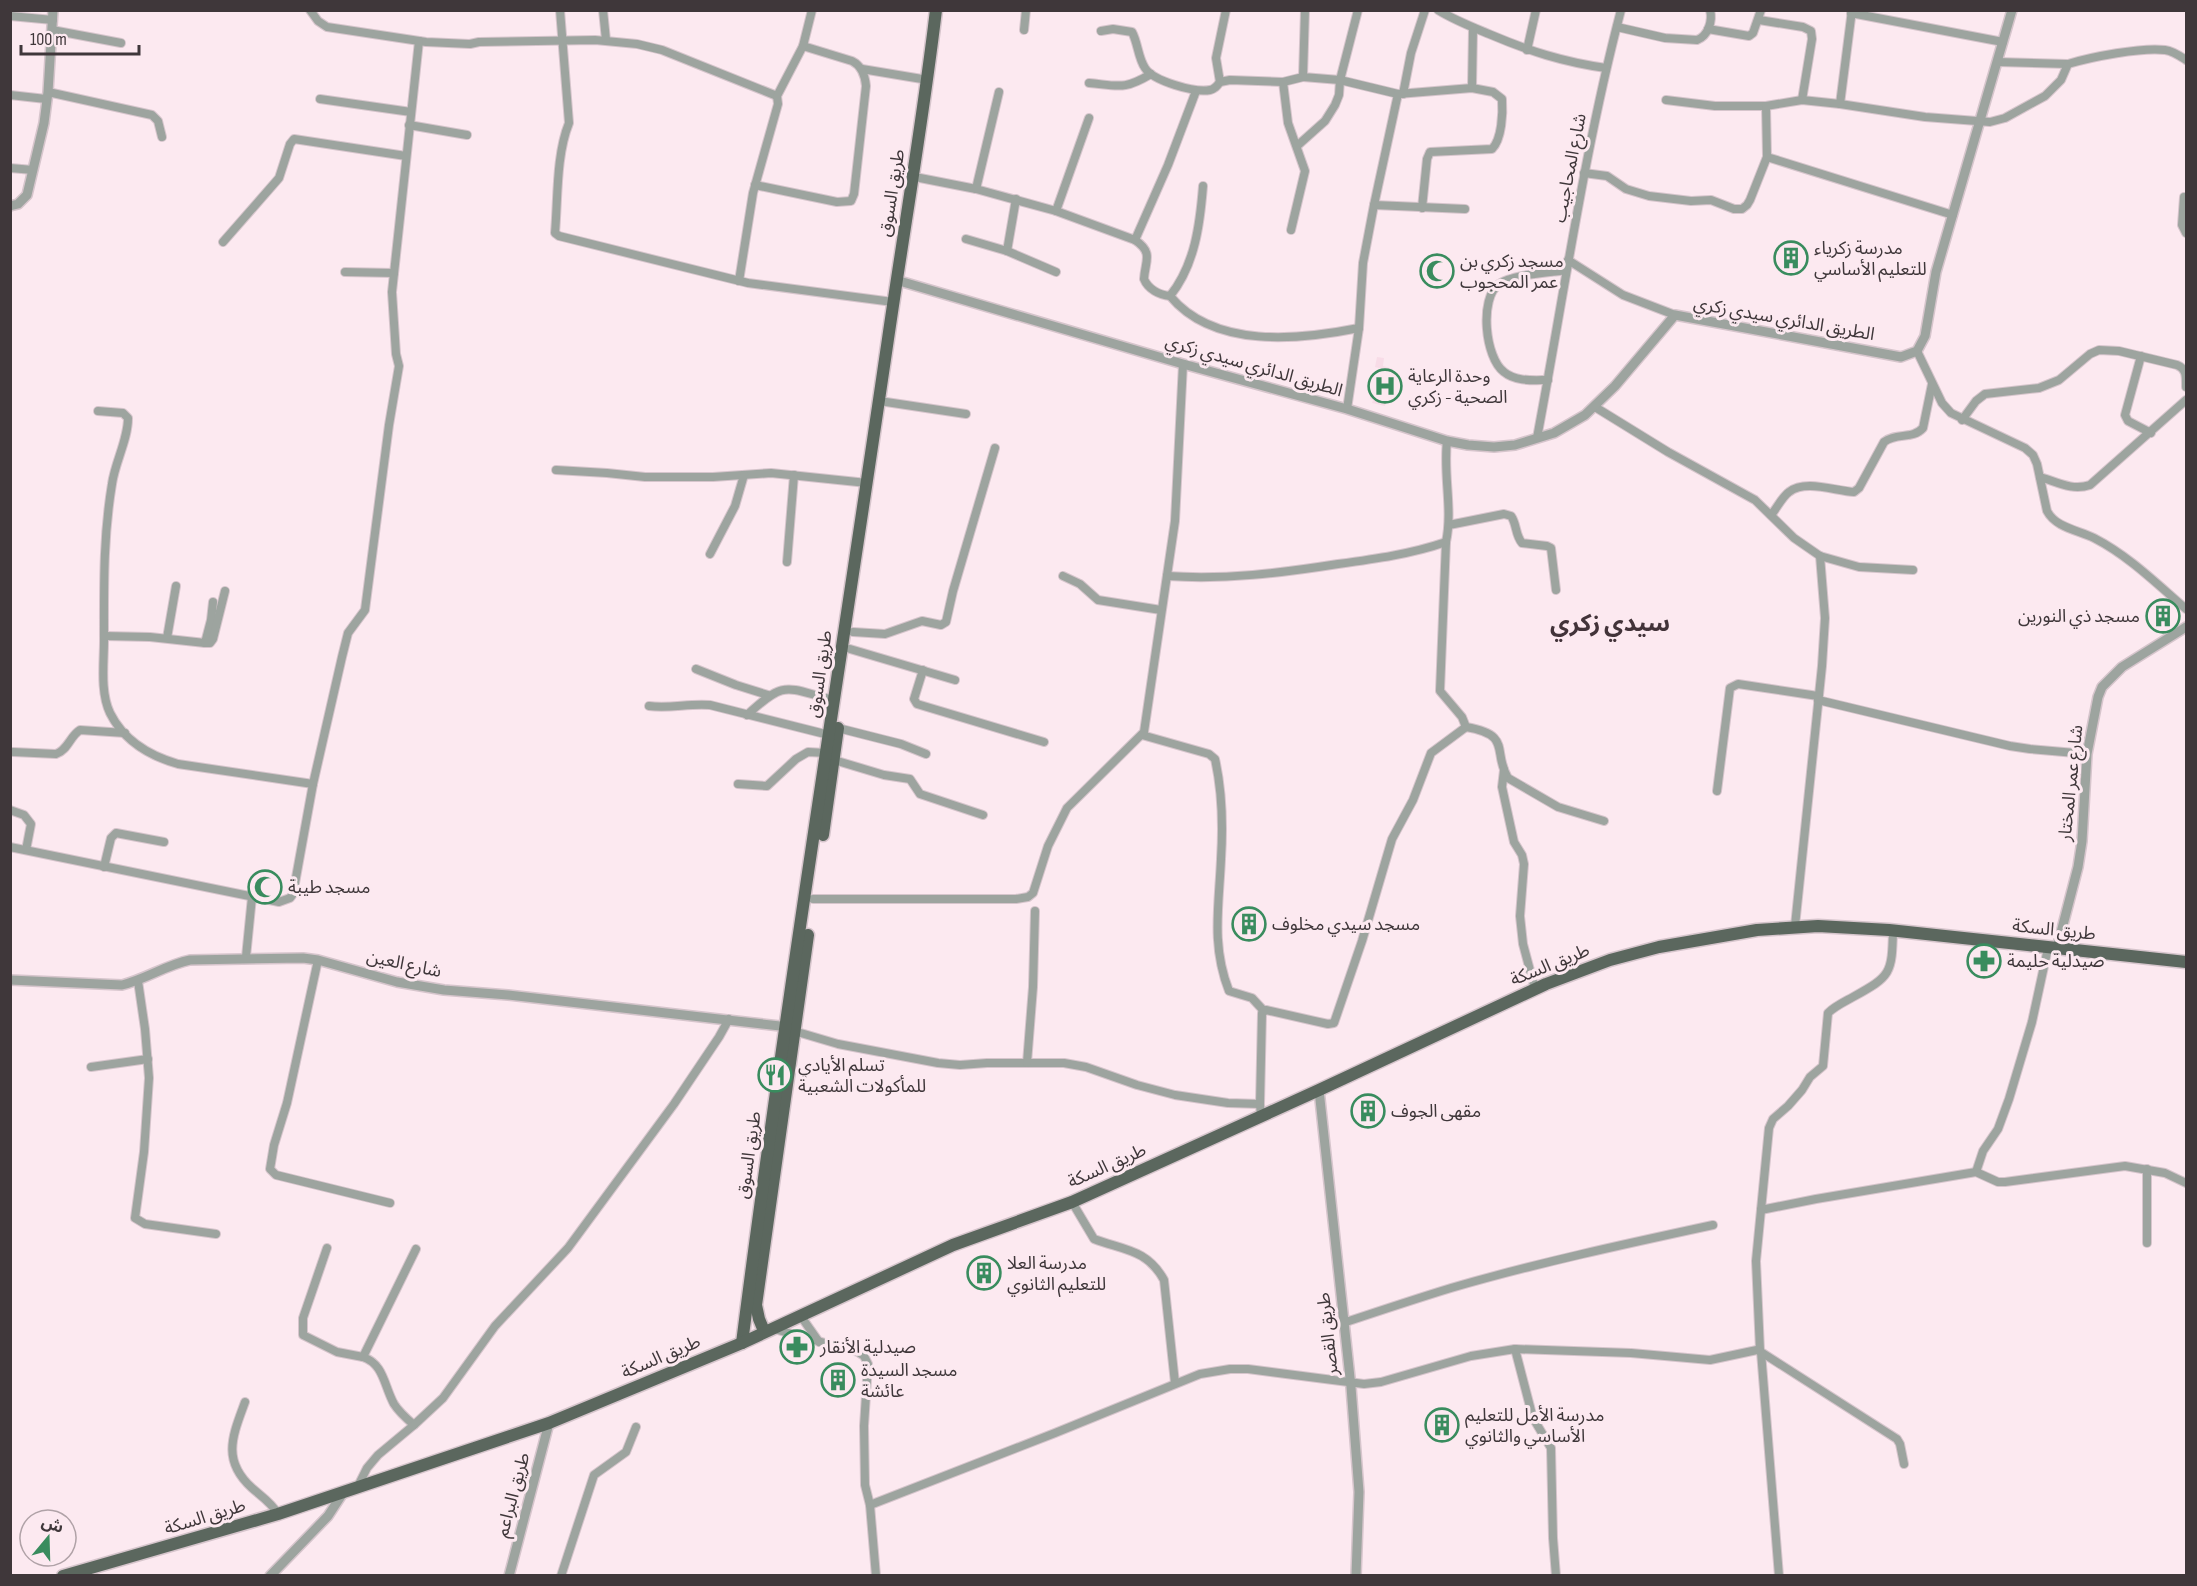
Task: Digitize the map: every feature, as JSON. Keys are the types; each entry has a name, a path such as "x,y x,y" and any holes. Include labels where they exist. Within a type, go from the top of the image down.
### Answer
{"main road":[{"name":"طريق السوق","path":"742,1343 834,731 853,632 886,402 936,10"},
{"name":"طريق السوق","path":"834,731 834,700 893,302 900,280 920,178 936,81 943,10"},
{"name":"طريق السوق","path":"768,1330 759,1319 756,1305 791,1028 813,898 830,757"},
{"name":"طريق السكة","path":"63,1575 278,1514 549,1423 742,1343 952,1245 1072,1202 1261,1110 1319,1090 1535,989 1610,960 1659,947 1757,930 1795,926 1893,930 2187,962"}],"street":[{"path":"310,10 318,21 327,27 419,41 470,44 606,40 637,44 662,51 777,96"},
{"path":"560,10 569,123 563,146 555,233 563,239 739,281 893,302"},
{"path":"603,10 606,40"},
{"path":"739,281 755,185 778,104 777,96 802,46 812,10"},
{"path":"1024,30 1026,10"},
{"path":"1101,31 1113,29 1132,32 1145,68 1151,74 1196,91 1210,90 1216,88 1220,82 1216,58 1226,10"},
{"path":"1303,77 1305,10"},
{"path":"1297,146 1324,121 1339,95 1340,80 1358,10"},
{"path":"1347,409 1359,328 1363,263 1374,205 1411,53 1425,10"},
{"path":"1438,10 1473,28 1527,50 1560,60 1606,68"},
{"path":"1527,50 1536,10"},
{"name":"شارع المحاجيب","path":"1537,438 1584,173 1621,10"},
{"path":"1617,27 1690,41 1702,38 1708,29 1712,18 1710,10"},
{"path":"1708,29 1749,36 1753,33 1761,10"},
{"path":"2012,10 1936,272 1925,336 1917,351 1942,403 1951,413 2025,448 2033,455 2047,511 2051,518 2115,550 2187,609"},
{"path":"1840,104 1852,12 2003,42"},
{"path":"10,16 53,15 44,123 24,200 10,206"},
{"path":"1759,20 1803,27 1811,31 1812,39 1802,100"},
{"path":"1472,88 1473,28"},
{"path":"52,30 121,43"},
{"path":"10,847 279,902 290,898 293,894 314,784 348,633 365,610 389,424 399,366 396,354 392,292 419,41"},
{"path":"755,185 837,202 850,201 854,194 866,76 862,69 852,61 802,46"},
{"path":"1997,62 2068,64 2094,56 2154,50 2171,51 2187,60"},
{"path":"1666,100 1715,106 1766,106 1802,100 1925,117 1980,122 1997,121 2045,96 2061,80 2068,64"},
{"path":"862,69 928,80"},
{"path":"1089,83 1125,87 1151,74"},
{"path":"1220,82 1230,80 1283,82 1303,77 1340,80 1401,94 1472,88 1493,92 1502,99 1503,110 1497,144 1492,149 1430,152 1427,159 1422,208"},
{"path":"1283,82 1288,123 1305,171 1291,230"},
{"path":"1135,240 1168,165 1196,91"},
{"path":"976,189 999,92"},
{"path":"10,96 47,95 152,115 158,121 162,137"},
{"path":"320,99 411,112"},
{"path":"1584,173 1607,176 1626,189 1640,194 1691,201 1711,200 1734,209 1742,209 1750,200 1767,157 1766,106"},
{"path":"1056,211 1089,118"},
{"path":"409,125 467,135"},
{"path":"223,242 279,178 290,144 294,139 406,156"},
{"path":"1767,157 1953,215"},
{"path":"10,168 33,170"},
{"path":"920,178 976,189 1056,211 1135,240 1143,245 1147,252 1144,274 1146,283 1161,295 1170,296 1179,307 1227,331 1287,337 1325,335 1359,328"},
{"path":"1170,296 1186,272 1200,224 1203,186"},
{"path":"2184,196 2182,225 2187,233"},
{"path":"1007,251 1016,200"},
{"path":"1374,205 1464,209"},
{"path":"966,239 1007,251 1056,272"},
{"path":"1568,260 1623,295 1675,315"},
{"path":"1548,380 1516,378 1505,374 1496,365 1491,352 1487,318 1488,303 1491,291 1500,283 1513,278 1566,270"},
{"path":"345,272 394,273"},
{"name":"الطريق الدائري سيدي زكري","path":"900,280 1468,446 1515,445 1554,433 1570,425 1595,407 1675,315 1901,357 1917,351"},
{"path":"1962,420 1976,401 1985,394 2039,388 2059,380 2090,354 2099,350 2108,349 2182,367 2187,387"},
{"path":"2141,356 2125,415 2128,421 2151,433"},
{"path":"813,898 1016,899 1028,897 1033,893 1048,846 1067,808 1142,735 1148,709 1175,521 1184,364"},
{"path":"1772,515 1787,493 1795,488 1854,492 1859,488 1884,442 1889,438 1912,436 1923,428 1932,384"},
{"path":"2040,477 2070,487 2080,488 2090,485 2187,400"},
{"path":"886,402 966,414"},
{"path":"1595,407 1668,452 1755,500 1794,538 1820,556 1859,567 1913,570"},
{"path":"98,411 123,413 128,418 112,482 103,570 104,682 107,707 111,715 124,733 142,749 161,759 178,764 314,784"},
{"path":"1447,441 1449,525 1446,542 1445,603 1439,686 1447,700 1462,717 1466,727 1496,739 1508,778 1558,807 1604,821"},
{"path":"853,632 885,634 921,621 941,625 946,622 995,448"},
{"path":"556,470 645,477 794,475 867,483"},
{"path":"710,555 735,506 744,475"},
{"path":"787,562 794,475"},
{"path":"1449,525 1504,514 1510,516 1514,520 1518,539 1522,543 1551,548 1556,590"},
{"path":"1167,576 1219,577 1272,574 1391,556 1446,542"},
{"path":"1795,926 1825,618 1820,556"},
{"path":"1064,576 1080,584 1098,600 1161,610"},
{"path":"167,638 176,586"},
{"path":"104,636 167,638 210,643 225,591"},
{"path":"205,643 213,602"},
{"name":"شارع عمر المختار","path":"2053,948 2078,867 2082,841 2087,754 2102,687 2122,667 2187,627"},
{"path":"850,649 955,680"},
{"path":"696,669 735,686 768,695"},
{"path":"923,670 914,699 917,704 1044,742"},
{"path":"1717,791 1730,688 1738,684 1818,698 2010,746 2087,754"},
{"path":"747,715 768,695 779,689 786,688 834,700"},
{"path":"649,706 664,708 695,703 901,744 926,754"},
{"path":"1142,735 1209,754 1215,759 1221,819 1216,935 1229,991 1252,998 1264,1011 1328,1024 1334,1023 1362,941 1392,838 1413,800 1431,753 1466,727"},
{"path":"13,752 56,754 62,752 74,734 80,730 124,733"},
{"path":"738,784 767,786 796,759 808,752 884,775 910,779 920,794 983,815"},
{"path":"1504,770 1502,788 1514,842 1522,855 1524,864 1520,916 1523,944 1535,989"},
{"path":"10,810 24,815 31,824 26,850"},
{"path":"104,867 111,838 116,833 164,842"},
{"path":"246,957 252,897"},
{"path":"1027,1063 1033,987 1035,911"},
{"path":"1779,1575 1760,1351 1756,1261 1770,1123 1823,1065 1828,1013 1867,990 1888,972 1893,962 1893,930"},
{"path":"1976,1172 1983,1151 1998,1129 2009,1099 2053,948"},
{"name":"شارع العين","path":"10,980 122,985 138,981 177,962 190,960 246,957 303,958 415,986 729,1019 791,1028"},
{"path":"318,960 270,1169 276,1174 390,1203"},
{"path":"138,981 149,1078 144,1152 135,1218 145,1224 216,1234"},
{"path":"791,1028 838,1044 938,1063 960,1065 1064,1063 1086,1067 1137,1085 1176,1095 1261,1110 1260,1052 1264,1011"},
{"path":"357,1489 366,1468 443,1398 495,1326 568,1248 674,1104 729,1019"},
{"path":"92,1067 147,1059"},
{"name":"طريق القصر","path":"1319,1090 1350,1383 1359,1492 1356,1575"},
{"path":"1761,1210 1976,1172 1998,1182 2005,1182 2114,1166 2165,1173 2187,1183"},
{"path":"2147,1169 2147,1243"},
{"path":"1072,1202 1094,1239 1136,1252 1160,1272 1164,1280 1175,1383"},
{"path":"1343,1323 1451,1288 1522,1269 1713,1225"},
{"path":"327,1248 303,1318 303,1335 337,1352 363,1357 378,1367 394,1404 414,1425"},
{"path":"363,1357 416,1249"},
{"path":"800,1315 819,1342"},
{"path":"768,1330 858,1352 864,1356 868,1364 864,1426 865,1485 870,1505 876,1575"},
{"path":"870,1505 1200,1374 1230,1369 1248,1369 1364,1384 1381,1382 1471,1356 1515,1349 1631,1353 1710,1360 1760,1351 1897,1439 1904,1464"},
{"path":"1515,1349 1533,1418 1551,1448 1556,1575"},
{"path":"245,1402 232,1438 232,1454 241,1476 268,1501 278,1514"},
{"name":"طريق البراعم","path":"509,1575 549,1423"},
{"path":"561,1575 594,1475 626,1452 636,1427"},
{"path":"270,1575 328,1516 343,1493"}],"shaded area":[{"name":"وحدة الرعاية الصحية - زكري","path":"1377,357 1384,358 1383,366 1393,369 1385,406 1372,403 1373,400 1370,399 1370,396 1374,397 1375,392 1380,392 1382,382 1380,379 1382,369 1375,367"}],"place":[{"name":"مدرسة زكرياء للتعليم الأساسي","path":"1791,258"},
{"name":"مسجد زكري بن عمر المحجوب","path":"1437,271"},
{"name":"وحدة الرعاية الصحية - زكري","path":"1385,386"},
{"name":"مسجد ذي النورين","path":"2163,616"},
{"name":"مسجد طيبة","path":"265,887"},
{"name":"مسجد سيدي مخلوف","path":"1249,924"},
{"name":"صيدلية حليمة","path":"1984,961"},
{"name":"تسلم الأيادي للمأكولات الشعبية","path":"775,1075"},
{"name":"مقهى الجوف","path":"1368,1111"},
{"name":"مدرسة العلا للتعليم الثانوي","path":"984,1273"},
{"name":"صيدلية الأنقار","path":"797,1347"},
{"name":"مسجد السيدة عائشة","path":"838,1380"},
{"name":"مدرسة الأمل للتعليم الأساسي والثانوي","path":"1442,1425"}],"district":[{"name":"سيدي زكري","path":"1610,623"}]}
